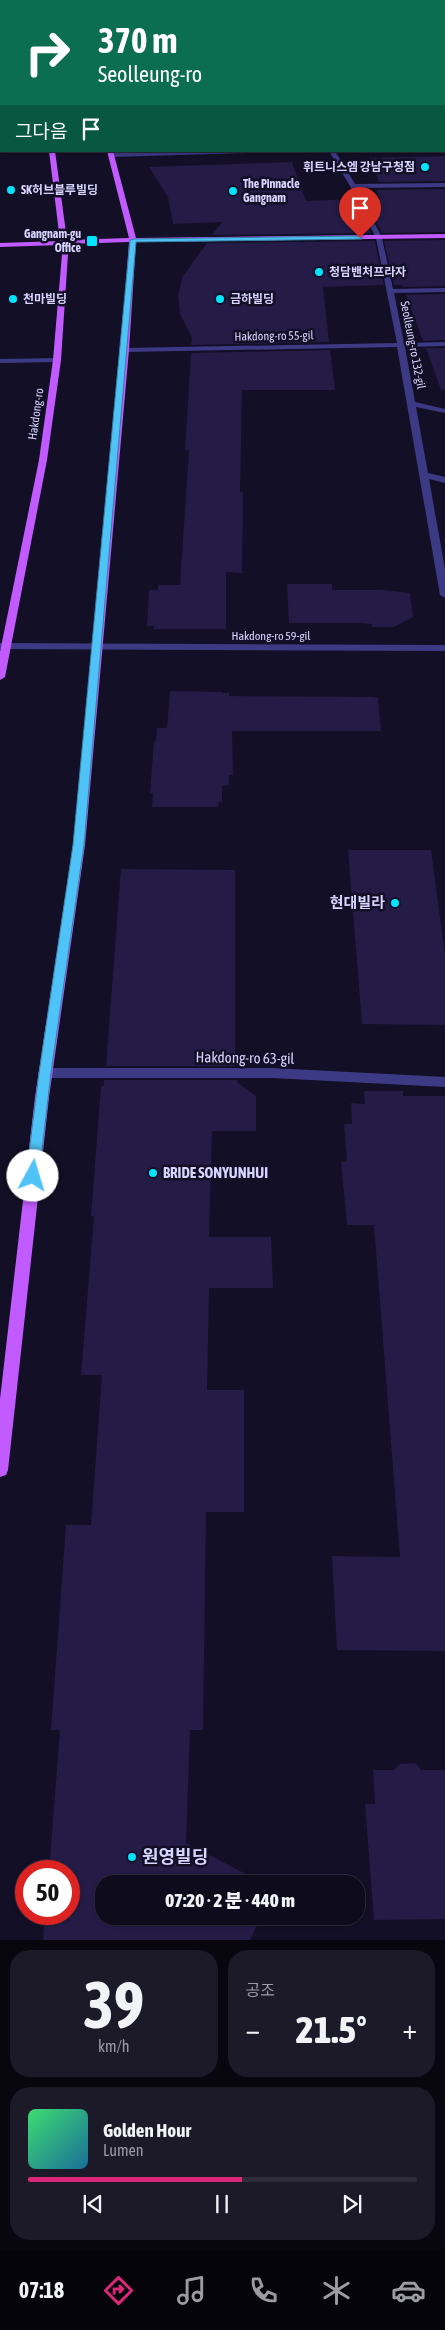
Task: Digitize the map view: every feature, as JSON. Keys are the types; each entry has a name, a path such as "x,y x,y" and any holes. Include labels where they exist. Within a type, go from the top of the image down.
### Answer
{"main road":[{"name":"Hakdong-ro","path":"0,678 3,646 43,460 57,360 65,243 52,152"},
{"path":"0,1470 45,1073 79,845 125,350 134,240 111,153"},
{"path":"0,245 134,240 445,236"}],"street":[{"path":"111,153 253,152"},
{"name":"Seolleung-ro 132-gil","path":"333,152 353,186 379,238 401,346 445,595"},
{"path":"353,186 445,185"},
{"name":"Seolleung-ro 132-gil","path":"390,291 445,290"},
{"name":"Hakdong-ro 55-gil","path":"125,350 445,344"},
{"name":"Hakdong-ro 55-gil","path":"424,345 445,349"},
{"path":"0,361 57,360"},
{"name":"Seolleung-ro 132-gil","path":"411,404 445,411"},
{"path":"424,475 445,480"},
{"name":"Hakdong-ro 59-gil","path":"3,646 97,648 445,648"},
{"name":"Hakdong-ro 63-gil","path":"45,1073 272,1073 445,1082"}],"building":[{"path":"445,156 445,181 379,182 370,158"},
{"name":"The Pinnacle Gangnam","path":"292,162 306,201 354,199 371,233 212,235 222,222 173,224 168,197 149,167"},
{"path":"445,189 445,232 382,233 364,199 380,198 376,190"},
{"path":"445,240 445,286 403,287 402,285 394,285 384,241"},
{"path":"375,241 384,285 323,287 329,342 191,345 192,338 180,314 178,294 183,276 207,243"},
{"path":"445,294 445,340 423,341 406,295"},
{"path":"426,348 445,348 445,390 441,390"},
{"path":"330,350 335,390 242,390 240,492 243,492 242,573 226,572 226,629 154,629 154,626 147,626 149,590 158,590 158,585 180,585 189,450 185,450 191,353"},
{"path":"287,584 332,584 332,590 383,590 410,593 413,617 394,627 372,627 372,624 359,623 289,623"},
{"path":"170,691 222,692 229,693 229,696 378,698 381,731 232,731 233,775 229,775 229,785 222,786 222,802 219,801 218,807 152,807 153,793 150,793 154,741 156,741 157,728 167,728"},
{"name":"현대빌라","path":"348,850 431,850 445,955 445,1025 362,1024"},
{"path":"121,869 235,870 235,1066 106,1066"},
{"path":"104,1080 237,1080 238,1083 256,1096 256,1131 212,1131 209,1237 271,1237 273,1288 209,1288 207,1390 244,1390 244,1512 206,1512 203,1730 190,1730 186,1843 248,1875 95,1875 95,1925 257,1925 250,1940 43,1940 44,1925 80,1925 80,1860 50,1860 60,1730 51,1730 66,1525 91,1525 102,1375 81,1375 94,1216 91,1216 101,1086 104,1086"},
{"path":"364,1091 403,1091 403,1096 445,1096 445,1651 337,1650 332,1556 400,1557 374,1225 347,1225 341,1162 347,1161 344,1124 352,1124 351,1103 365,1104"},
{"path":"416,1763 421,1770 445,1770 445,1919 374,1920 365,1804 375,1804 373,1770 394,1770 400,1764"}],"place":[{"name":"휘트니스엠 강남구청점","path":"425,167"},
{"name":"SK허브블루빌딩","path":"11,190"},
{"name":"The Pinnacle Gangnam","path":"233,191"},
{"name":"Gangnam-gu Office","path":"92,241"},
{"name":"청담밴처프라자","path":"319,272"},
{"name":"천마빌딩","path":"13,299"},
{"name":"금하빌딩","path":"220,299"},
{"name":"현대빌라","path":"395,903"},
{"name":"BRIDE SONYUNHUI","path":"153,1173"},
{"name":"원영빌딩","path":"132,1857"}],"route":[{"path":"33,1176 45,1073 79,845 134,240 360,238"}]}
